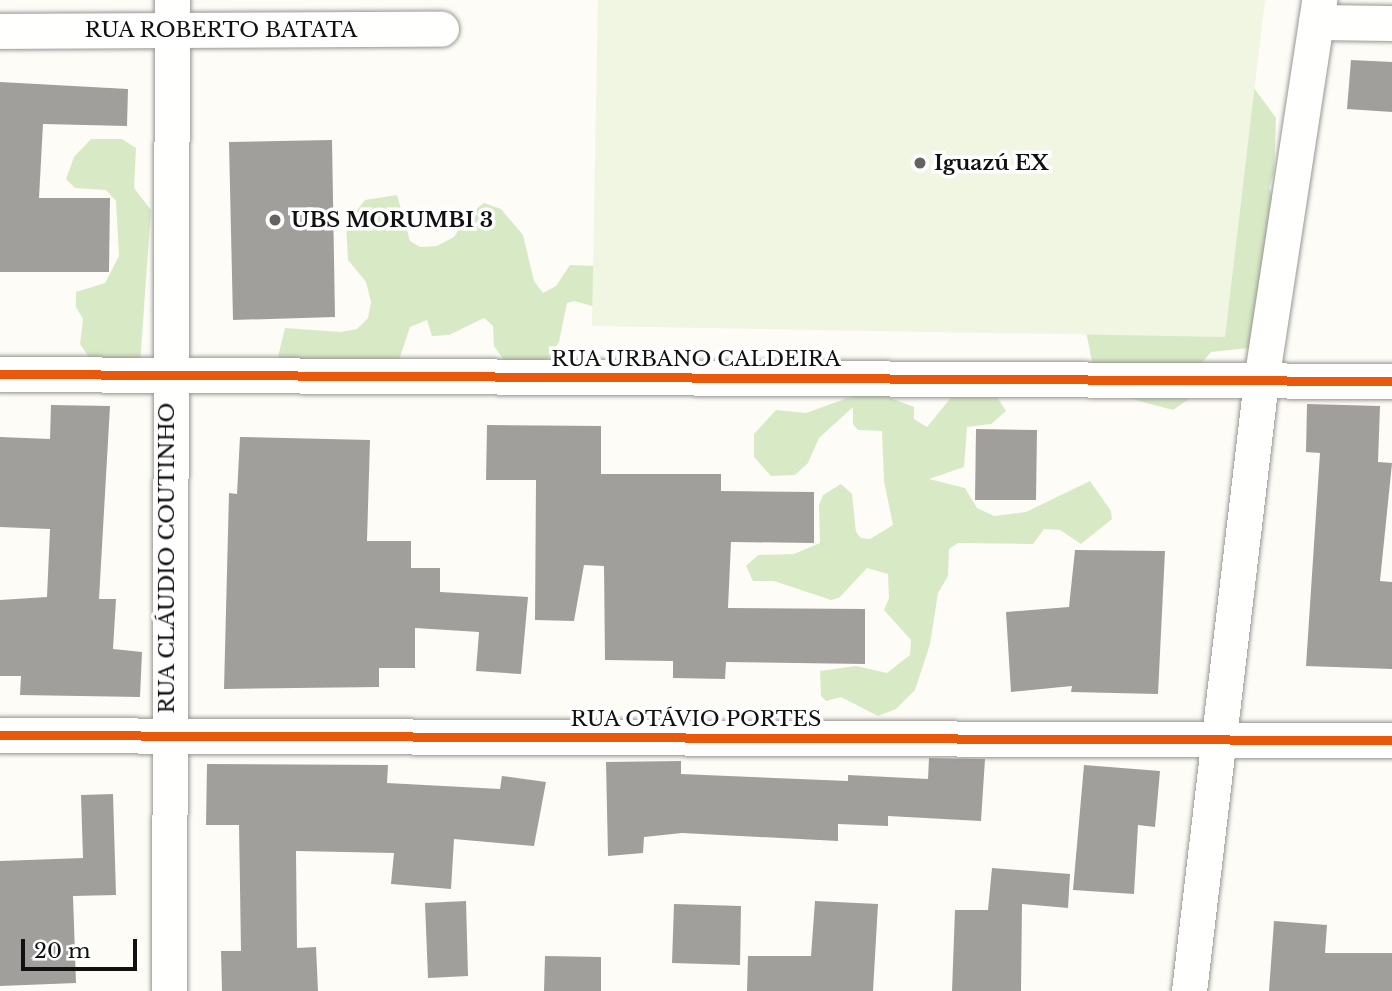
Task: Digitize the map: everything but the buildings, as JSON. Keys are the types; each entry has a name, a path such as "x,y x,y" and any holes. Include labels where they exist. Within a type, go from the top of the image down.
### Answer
{"street":[{"path":"1189,991 1261,381 1317,11 1392,23"},
{"name":"RUA ROBERTO BATATA","path":"0,31 172,15 441,29"},
{"name":"RUA CLÁUDIO COUTINHO","path":"169,991 166,735 172,15"},
{"name":"RUA URBANO CALDEIRA","path":"0,374 1392,381"},
{"name":"RUA OTÁVIO PORTES","path":"0,735 1392,740"}],"green space":[{"name":"Iguazú EX","path":"598,0 1265,0 1225,337 592,326"},
{"path":"1254,88 1276,118 1274,173 1269,188 1276,203 1262,334 1248,348 1211,352 1200,365 1202,390 1173,410 1117,395 1094,372 1084,321"},
{"path":"91,139 122,139 136,148 134,188 151,210 140,364 91,360 80,344 83,319 76,307 76,292 105,283 119,256 116,201 106,190 75,188 66,179 74,157"},
{"path":"397,195 410,241 420,247 437,246 454,237 467,216 484,203 501,209 523,235 534,281 543,293 556,286 570,265 600,266 600,308 574,301 567,303 559,342 548,359 506,363 494,346 493,326 484,318 449,335 432,336 427,320 410,327 397,366 291,369 278,357 285,328 341,332 357,329 368,318 371,302 366,282 348,260 346,224 365,200"},
{"path":"870,390 914,407 914,419 927,427 954,394 995,394 1006,411 991,424 967,427 964,467 929,479 965,488 977,508 994,516 1026,512 1090,481 1111,511 1112,519 1081,544 1060,530 1044,529 1033,544 958,543 949,549 948,576 938,593 930,644 915,690 896,709 878,716 841,697 826,701 821,696 820,671 856,666 887,673 910,655 911,640 884,610 889,598 888,574 867,568 839,598 831,600 774,581 753,581 746,566 758,555 794,554 820,543 819,505 823,495 841,484 852,494 856,532 861,538 870,539 893,525 884,481 882,431 858,430 853,424 853,407 819,438 808,463 795,475 771,476 754,457 754,434 776,410 806,413"}],"cycle path":[{"path":"0,374 1392,381"},
{"path":"0,735 1392,740"}],"place":[{"name":"Iguazú EX","path":"920,163"},
{"name":"UBS MORUMBI 3","path":"275,220"}]}
